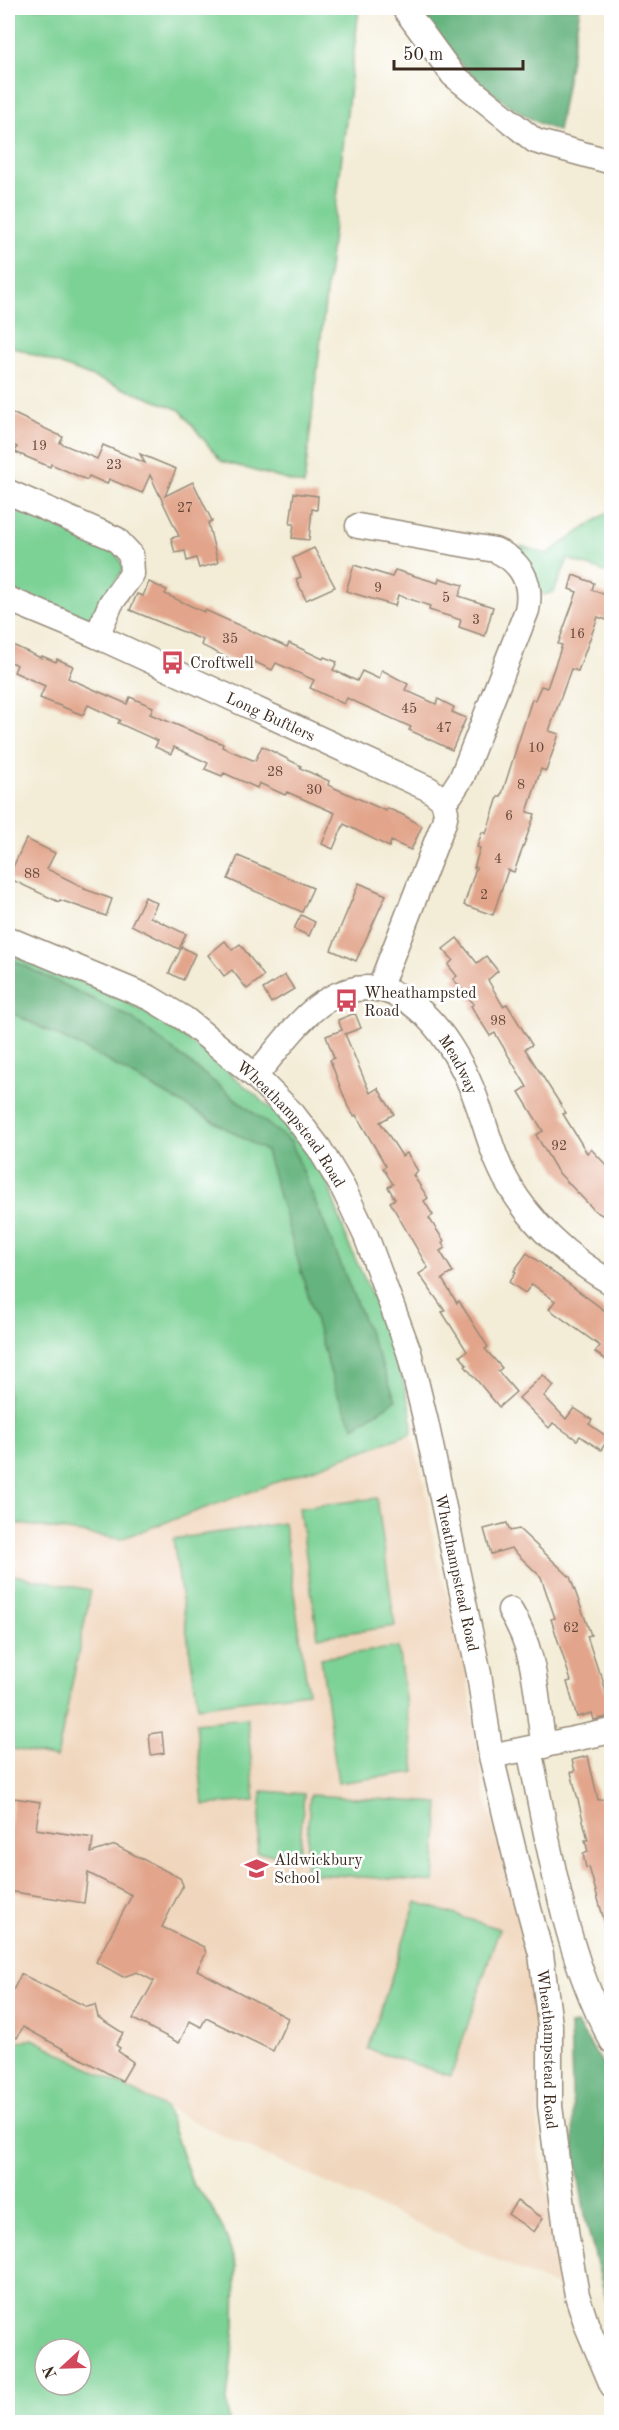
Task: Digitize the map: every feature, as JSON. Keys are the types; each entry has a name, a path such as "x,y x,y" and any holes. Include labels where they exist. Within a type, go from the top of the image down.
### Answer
{"street":[{"path":"404,8 453,75 535,141 612,162"},
{"path":"8,492 116,539 131,555 132,574 111,603 97,636"},
{"path":"358,526 495,550 507,555 526,579 529,599 527,610 462,777 451,794 442,800 446,812 444,822 379,989"},
{"name":"Long Buftlers","path":"8,599 97,636 429,789 442,800"},
{"name":"Wheathampstead Road","path":"8,939 150,998 185,1019 255,1076 293,1114 319,1148 343,1188 366,1236 409,1352 443,1502 478,1674 491,1756 541,1954 550,2025 550,2106 567,2238 577,2295 587,2326 612,2385"},
{"name":"Meadway","path":"255,1076 309,1015 325,1001 345,991 362,987 379,989 399,995 415,1004 435,1025 471,1086 499,1165 528,1215 580,1264 612,1283"},
{"path":"510,1610 523,1631 535,1676 537,1747 574,1950 585,1986 612,2041"},
{"path":"491,1756 612,1731"}],"shaded area":[{"name":"Aldwickbury School","path":"412,1433 428,1500 436,1557 463,1650 484,1794 516,1903 535,1993 539,2155 551,2206 562,2289 212,2131 33,2039 8,2044 8,1522 120,1539"}],"green space":[{"path":"8,8 359,8 304,485 221,461 180,410 8,345"},
{"path":"580,8 558,131 517,110 478,81 429,27 416,9"},
{"path":"8,500 112,546 124,568 95,615 87,620 8,592"},
{"path":"611,510 611,574 568,559 554,592 544,595 535,592 514,553 521,546 547,554"},
{"path":"8,954 114,994 161,1021 208,1055 291,1128 326,1178 348,1243 392,1339 411,1412 412,1433 120,1539 8,1522"},
{"path":"8,958 132,1018 291,1142 396,1400 354,1427 336,1391 266,1151 93,1053 8,1011"},
{"path":"377,1498 395,1626 318,1637 299,1508"},
{"path":"284,1523 308,1692 198,1707 173,1539"},
{"path":"8,1574 91,1590 57,1758 8,1748"},
{"path":"398,1647 415,1772 338,1783 321,1658"},
{"path":"247,1718 255,1801 203,1805 196,1723"},
{"path":"262,1791 304,1794 299,1856 257,1853"},
{"path":"310,1795 439,1803 434,1882 305,1873"},
{"path":"416,1902 499,1929 451,2076 368,2049"},
{"path":"577,2024 604,2066 611,2082 611,2318 586,2221 574,2150 570,2025"},
{"path":"33,2039 166,2108 192,2183 209,2203 224,2231 236,2266 235,2326 227,2400 229,2422 8,2422 8,2044"}],"building":[{"path":"8,411 63,437 60,443 97,459 103,445 145,463 140,454 176,469 165,496 193,482 212,521 208,523 218,563 199,568 196,558 187,561 185,551 175,553 171,538 179,536 150,475 142,493 109,479 107,484 89,476 87,480 51,464 50,467 15,452 17,447 8,443"},
{"path":"294,493 318,496 317,510 312,509 309,540 292,538 294,524 290,524"},
{"path":"314,548 335,587 306,600 296,579 301,577 293,558"},
{"path":"354,565 392,577 395,570 438,583 439,578 463,585 459,596 493,607 485,636 459,627 461,620 429,610 430,606 398,595 395,606 346,591"},
{"path":"573,575 594,583 592,590 612,597 612,622 598,617 578,671 571,669 549,731 559,734 546,771 541,769 527,812 535,814 514,872 508,870 493,915 464,905 476,868 474,868 480,848 477,847 482,832 486,834 498,797 501,797 532,699 535,700 541,686 547,688 562,645 558,644 577,592 569,589"},
{"path":"149,582 167,590 165,594 204,612 205,610 287,647 289,643 323,659 324,657 337,662 333,670 357,681 362,671 379,679 382,670 408,684 405,690 436,704 438,699 454,707 452,712 466,718 452,750 409,730 411,727 347,698 344,704 310,688 314,680 276,663 272,670 253,661 250,669 201,645 203,640 130,610 137,594 143,596"},
{"path":"8,643 41,658 42,656 56,662 57,659 73,666 68,678 127,704 130,697 153,707 150,714 223,744 222,747 255,761 262,746 301,766 300,768 329,781 328,785 386,811 387,808 403,815 422,826 411,850 391,841 389,847 344,824 333,849 322,844 335,813 287,792 285,795 259,783 257,788 224,773 222,776 205,769 208,763 174,747 171,754 155,747 158,741 118,723 120,720 88,705 83,715 40,698 45,686 14,672 17,665 8,661"},
{"path":"26,839 55,853 47,869 84,889 112,899 106,916 60,900 59,902 8,878"},
{"path":"238,856 313,888 302,912 228,879"},
{"path":"359,883 386,895 356,961 331,950"},
{"path":"145,897 157,903 150,917 186,934 179,949 131,925"},
{"path":"301,915 315,922 309,936 294,929"},
{"path":"457,938 477,963 486,956 498,971 488,980 503,1006 507,1004 532,1045 525,1049 566,1113 563,1114 587,1153 591,1149 612,1171 612,1221 595,1211 557,1171 536,1135 543,1131 519,1092 527,1087 495,1033 490,1036 471,1006 474,1004 453,979 457,976 448,965 453,960 443,949"},
{"path":"225,941 232,950 240,944 264,976 247,989 232,970 224,976 208,955"},
{"path":"182,947 195,954 183,980 169,973"},
{"path":"285,975 294,989 271,1003 263,989"},
{"path":"355,1013 361,1028 345,1034 370,1093 378,1088 394,1114 380,1122 402,1156 407,1153 418,1171 413,1175 428,1198 424,1201 433,1215 429,1218 444,1241 442,1243 445,1248 440,1251 453,1272 442,1279 488,1347 485,1349 502,1368 498,1371 516,1392 499,1407 465,1366 467,1365 460,1356 467,1351 442,1312 445,1311 419,1274 428,1268 390,1202 395,1199 388,1187 393,1184 383,1168 386,1166 356,1115 354,1116 348,1107 330,1060 334,1058 326,1036 342,1030 338,1020"},
{"path":"527,1253 612,1316 612,1364 595,1352 600,1346 549,1309 555,1301 532,1284 525,1293 509,1282"},
{"path":"543,1375 554,1386 544,1396 566,1419 574,1408 592,1420 589,1424 609,1438 601,1450 580,1436 577,1440 553,1423 549,1428 519,1398"},
{"path":"507,1523 510,1531 519,1529 570,1577 591,1635 587,1636 599,1673 601,1673 612,1716 594,1720 592,1713 577,1717 567,1682 571,1681 551,1619 555,1618 541,1577 511,1548 491,1554 484,1529"},
{"path":"162,1732 164,1753 151,1755 149,1734"},
{"path":"588,1756 598,1800 609,1798 612,1808 612,1934 608,1934 589,1867 586,1868 583,1854 588,1852 585,1840 588,1840 571,1772 575,1771 572,1760"},
{"path":"14,1798 40,1802 36,1829 93,1838 91,1853 115,1845 180,1878 183,1885 162,1927 204,1947 206,1953 197,1970 288,2018 273,2051 206,2018 201,2027 190,2021 179,2043 133,2019 154,1981 137,1972 123,1977 96,1962 132,1895 88,1873 84,1903 8,1891 8,1841"},
{"path":"21,1974 87,2007 95,2005 98,2017 123,2033 116,2045 120,2048 118,2051 133,2062 122,2081 23,2027 17,2038 8,2033 8,2001"},
{"path":"517,2201 543,2218 534,2232 508,2214"}],"place":[{"name":"Croftwell","path":"172,662"},
{"name":"Wheathampsted Road","path":"346,1001"},
{"name":"Aldwickbury School","path":"256,1868"}]}
